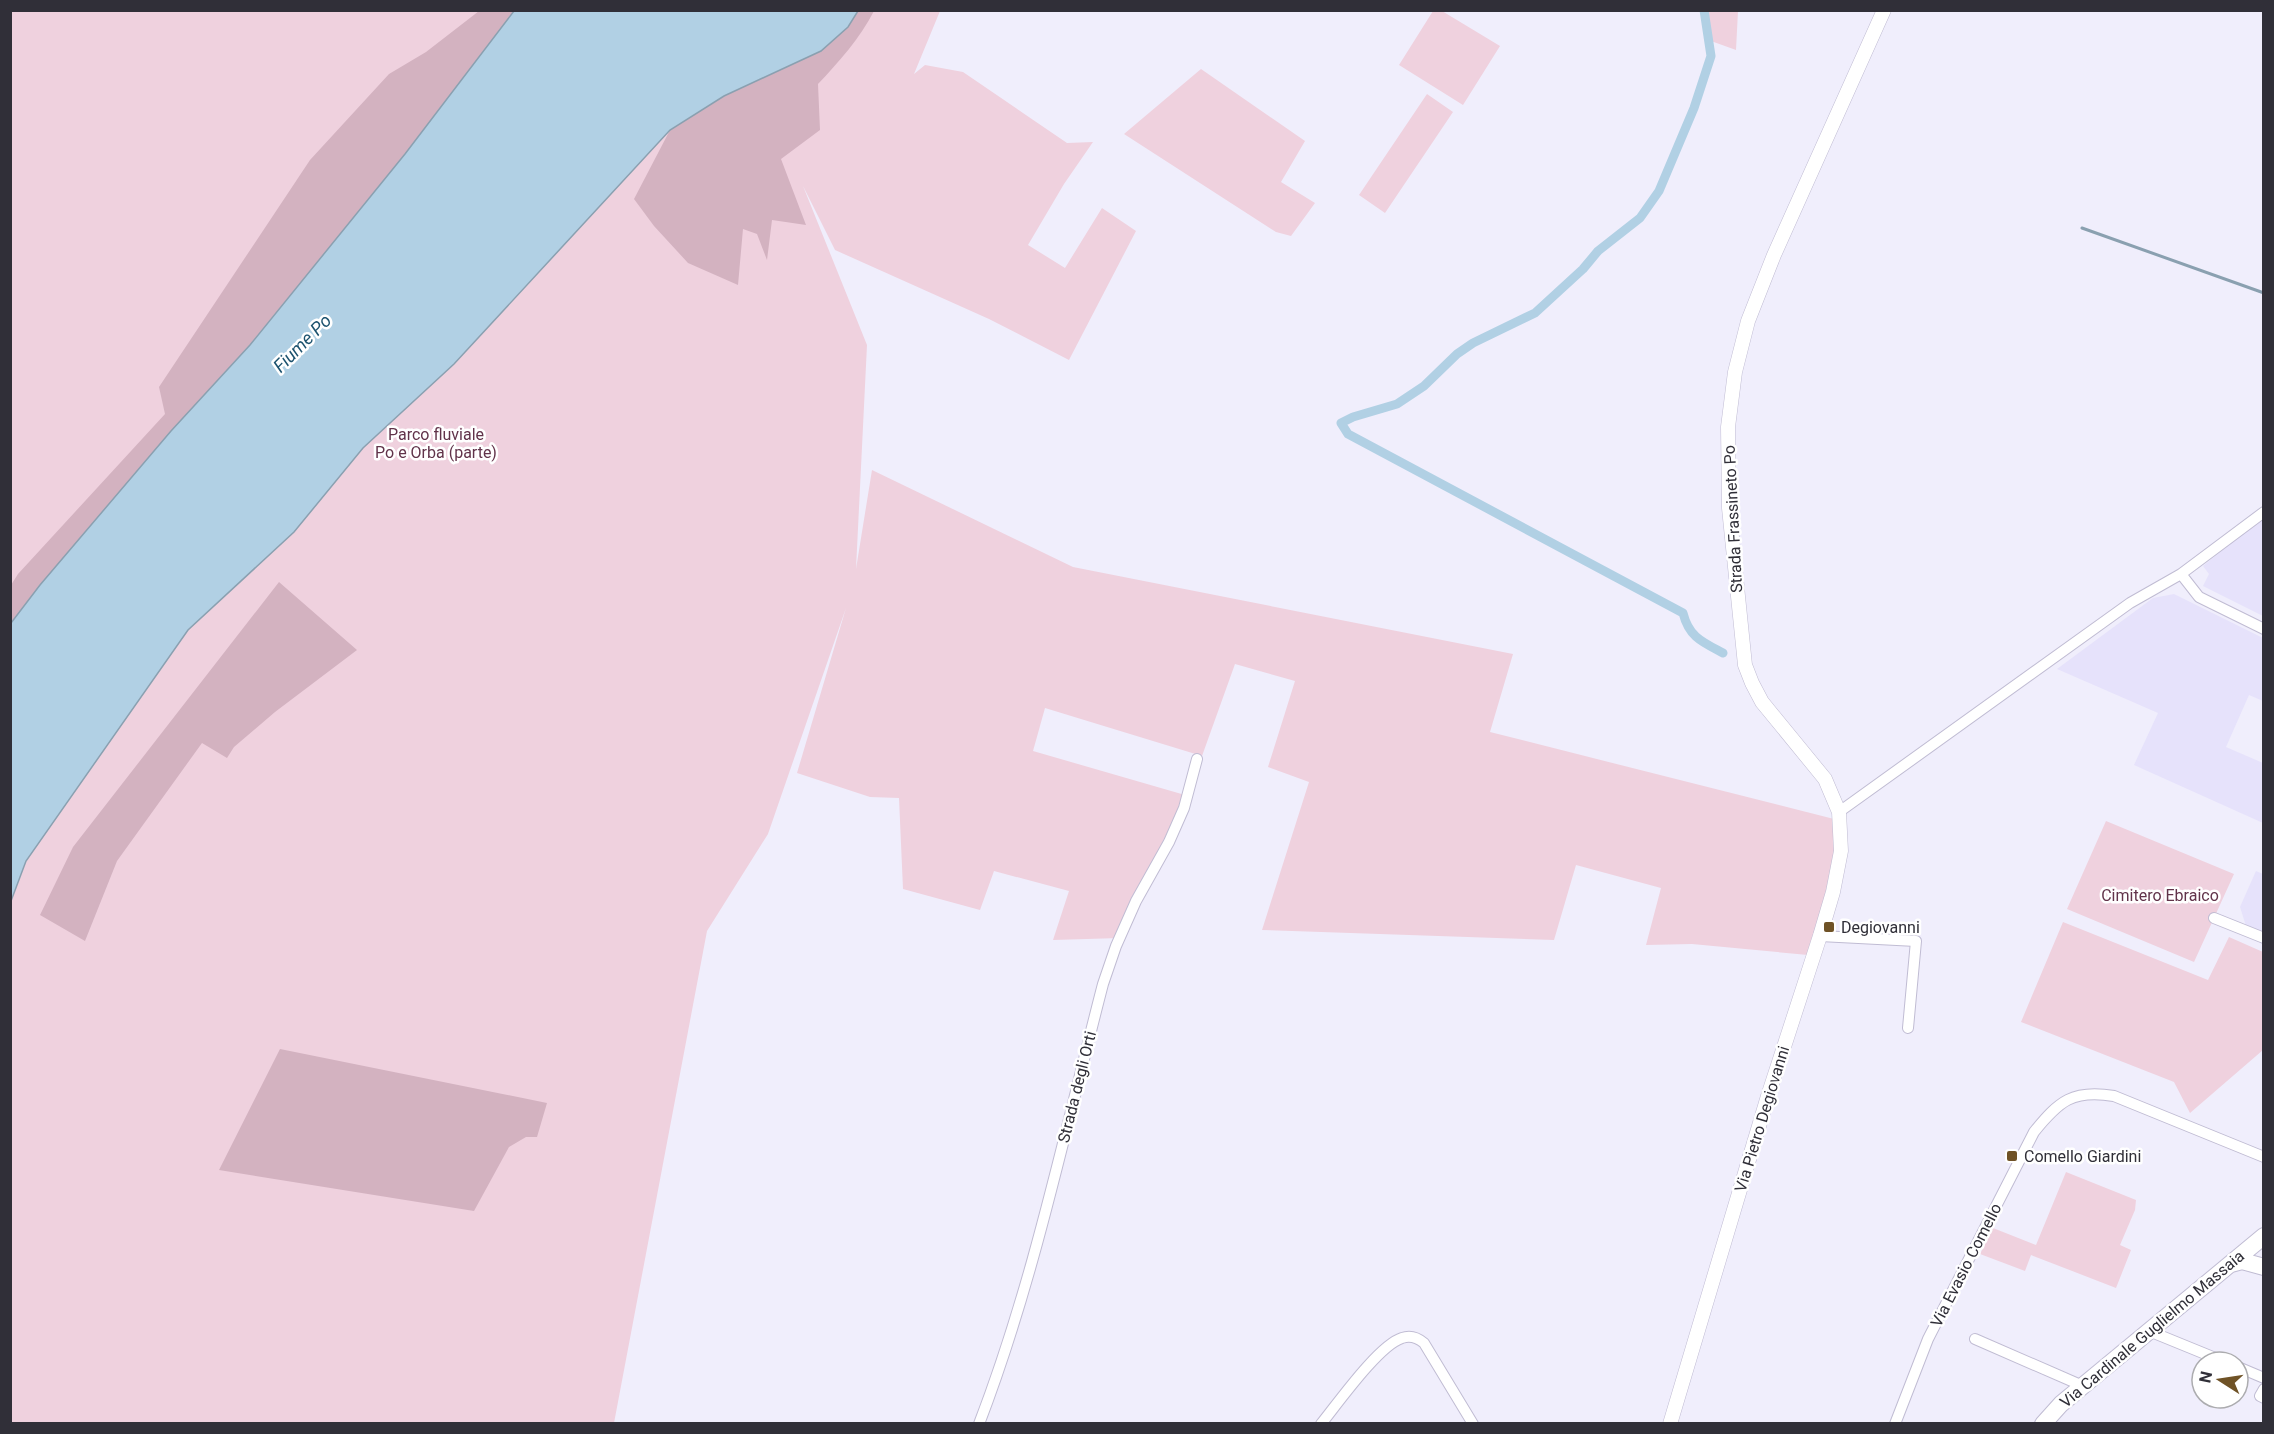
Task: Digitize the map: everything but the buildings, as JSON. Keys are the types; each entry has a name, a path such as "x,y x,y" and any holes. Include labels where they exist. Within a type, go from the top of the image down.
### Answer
{"main road":[{"name":"Via Cardinale Guglielmo Massaia","path":"2043,1424 2061,1404 2264,1236"},
{"path":"2264,1241 2261,1255 2264,1262"},
{"path":"2231,1264 2242,1261 2264,1267"}],"street":[{"name":"Strada Frassineto Po","path":"1839,812 1825,779 1762,702 1745,665 1729,508 1728,427 1735,372 1748,321 1788,223 1884,10"},
{"path":"1839,812 2130,603 2181,574 2264,512"},
{"path":"2181,574 2199,597 2264,628"},
{"name":"Strada degli Orti","path":"979,1424 1030,1268 1103,984 1116,946 1136,901 1169,842 1184,808 1197,759"},
{"name":"Via Pietro Degiovanni","path":"1670,1424 1768,1096 1820,936 1841,850 1839,812"},
{"path":"2214,918 2264,938"},
{"path":"1820,936 1916,941 1908,1028"},
{"name":"Via Evasio Comello","path":"1895,1424 1928,1339 2034,1131 2062,1103 2079,1095 2096,1093 2114,1096 2264,1157"},
{"path":"2149,1331 2196,1350"},
{"path":"1322,1424 1377,1356 1388,1346 1407,1336 1424,1343 1473,1424"},
{"path":"1975,1339 2084,1386"},
{"path":"2250,1372 2264,1378"},
{"path":"2264,1389 2260,1396 2264,1398"}],"shaded area":[{"path":"479,11 514,11 405,154 250,345 171,431 11,623 11,585 18,574 165,414 159,387 310,160 389,74 426,52"},
{"path":"858,11 874,11 849,49 818,84 820,130 781,159 806,225 772,220 767,260 757,234 743,229 738,285 688,263 654,226 634,199 670,130 724,96 848,27"},
{"path":"2263,517 2263,616 2203,586 2209,574 2203,566"},
{"path":"279,582 357,650 275,712 234,747 227,758 202,743 117,861 85,941 40,915 73,847"},
{"path":"2174,594 2263,638 2263,701 2249,695 2226,747 2263,763 2263,823 2134,765 2158,713 2057,669 2153,598"},
{"path":"2256,871 2263,874 2263,933 2246,926 2240,907"},
{"path":"280,1049 547,1103 537,1137 526,1137 509,1147 474,1211 219,1170"}],"green space":[{"name":"Parco fluviale Po e Orba (parte)","path":"10,11 940,11 914,74 925,65 963,72 1067,143 1093,142 1064,184 1028,245 1065,268 1102,208 1136,231 1069,360 989,319 835,250 803,186 867,345 856,569 872,470 1073,567 1513,654 1490,732 1834,819 1832,871 1808,955 1692,944 1646,945 1661,888 1576,865 1554,940 1262,930 1309,782 1268,767 1295,681 1235,664 1202,756 1045,708 1033,751 1185,795 1120,938 1053,940 1069,891 994,871 980,910 903,889 899,798 870,797 797,773 846,608 768,834 707,931 614,1423 11,1423"},
{"path":"1433,11 1442,11 1500,46 1463,105 1399,65"},
{"path":"1705,11 1738,11 1736,50 1711,41"},
{"path":"1201,69 1305,141 1281,182 1315,203 1291,236 1276,232 1124,134"},
{"path":"1427,94 1453,112 1385,213 1359,195"},
{"name":"Cimitero Ebraico","path":"2106,821 2234,874 2194,962 2067,909"},
{"path":"2063,922 2208,980 2229,937 2263,952 2263,1050 2190,1113 2174,1082 2021,1022"},
{"path":"2066,1172 2136,1200 2135,1210 2120,1245 2131,1250 2116,1288 2031,1255 2025,1271 1980,1254 1993,1228 2036,1245"}],"water":[{"name":"Fiume Po","path":"514,11 858,11 848,27 821,51 724,96 670,130 454,364 363,448 294,532 188,630 26,861 11,901 11,623 40,585 171,431 250,345 405,154"}],"waterway":[{"path":"1704,10 1711,56 1694,108 1659,191 1640,218 1598,251 1583,269 1535,313 1473,343 1457,354 1424,386 1397,404 1353,417 1341,423 1348,434 1683,613 1689,628 1697,638 1723,653"},
{"path":"2082,228 2264,293"}],"place":[{"name":"Degiovanni","path":"1829,927"},
{"name":"Comello Giardini","path":"2012,1156"}]}
